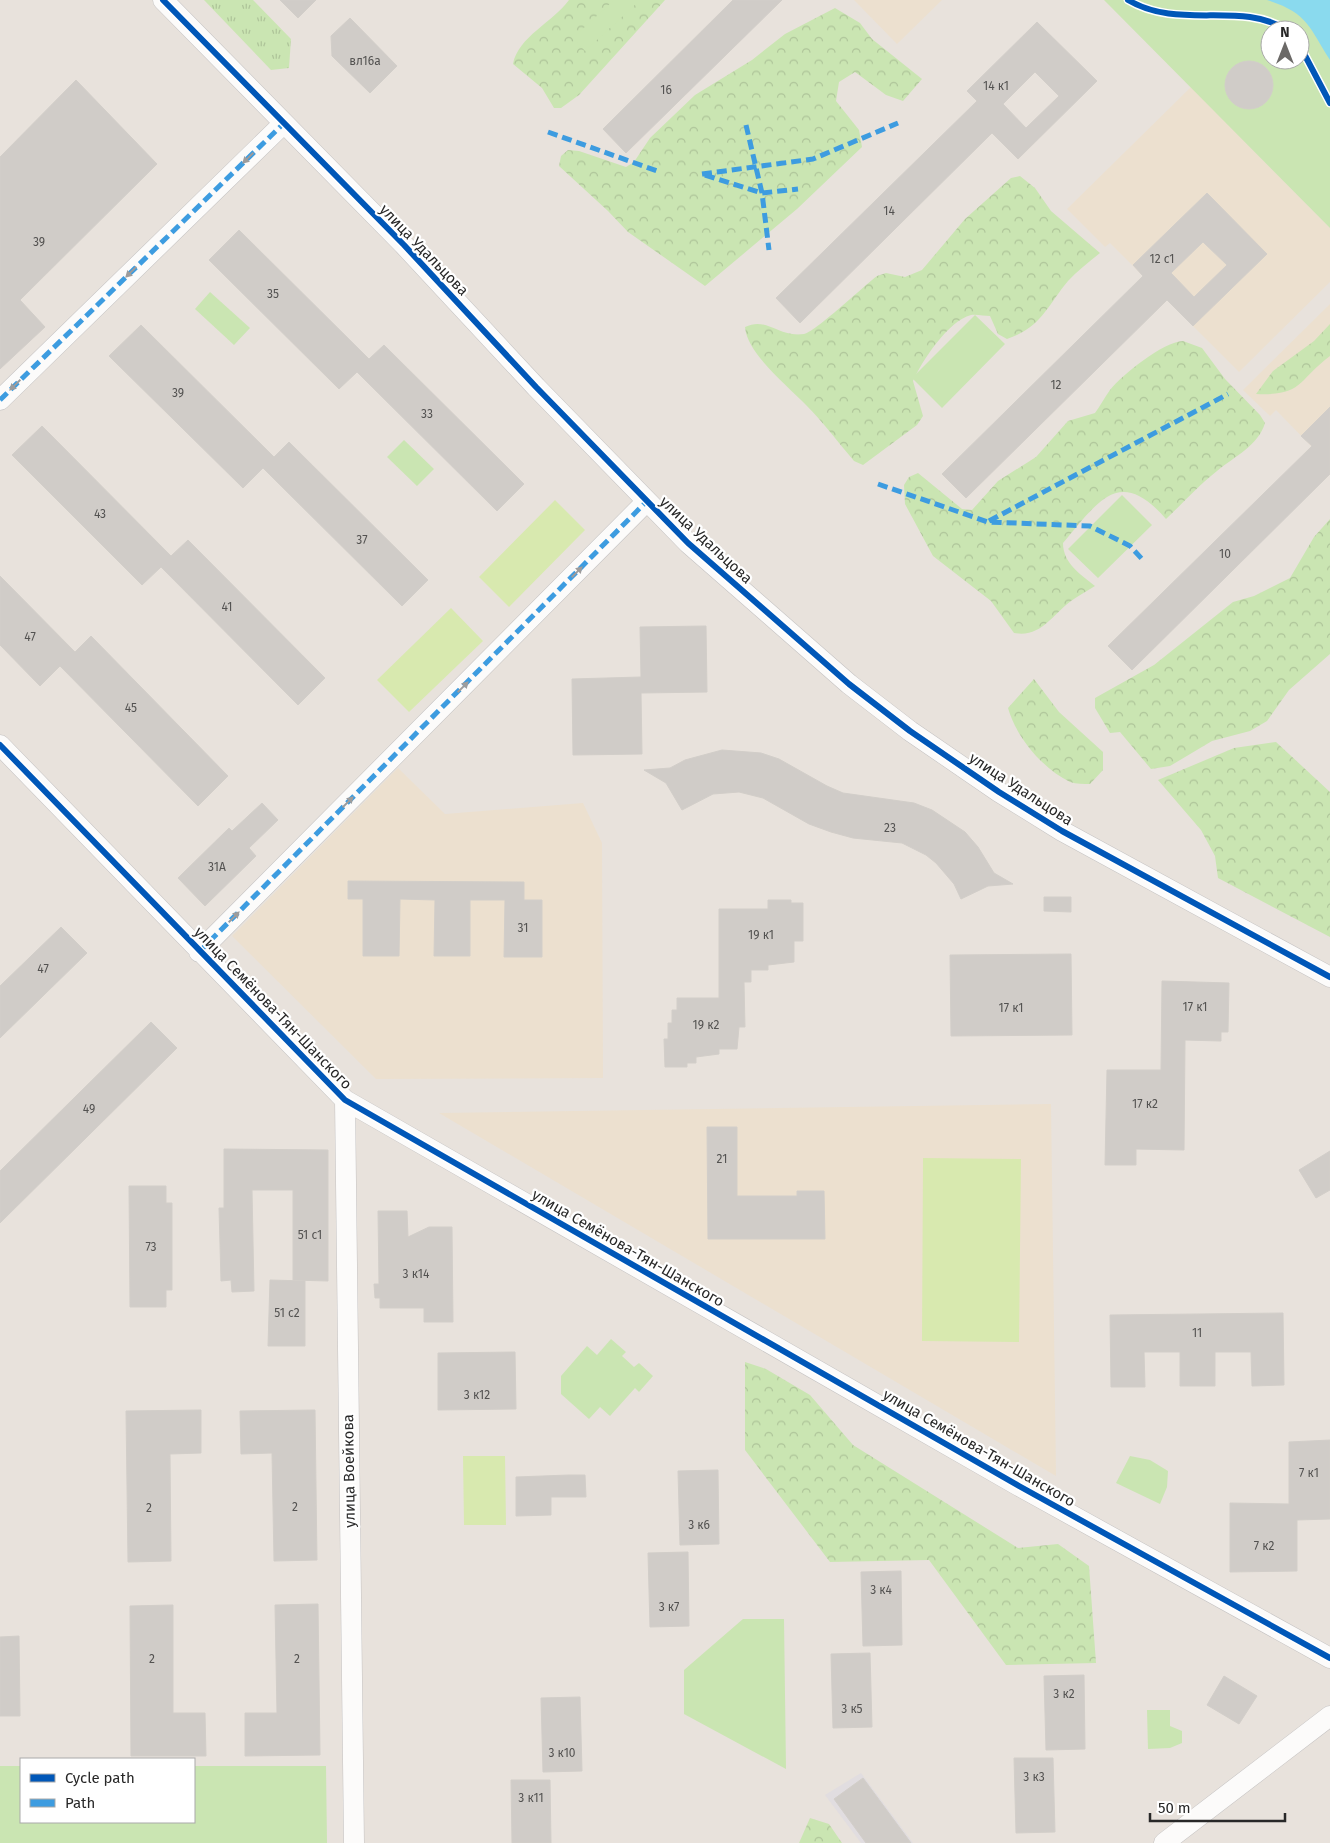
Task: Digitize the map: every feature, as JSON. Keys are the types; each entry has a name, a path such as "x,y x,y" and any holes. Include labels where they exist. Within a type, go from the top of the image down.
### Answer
{"street":[{"name":"улица Удальцова","path":"163,0 404,245 536,387 688,543 849,684 910,730 999,792 1062,831 1330,976"},
{"path":"0,400 283,124"},
{"path":"199,952 648,501"},
{"name":"улица Семёнова-Тян-Шанского","path":"0,745 199,952 345,1100 1019,1486 1330,1658"},
{"name":"улица Воейкова","path":"345,1100 354,1843"},
{"path":"1164,1843 1330,1716"}],"shaded area":[{"path":"854,0 942,0 897,44"},
{"path":"1191,87 1330,228 1330,282 1239,372 1110,243 1105,247 1067,209"},
{"path":"1330,304 1330,445 1321,436 1311,446 1276,410 1270,416 1243,390"},
{"path":"398,768 445,814 583,803 602,843 603,1078 376,1079 232,936"},
{"path":"1051,1104 1056,1476 439,1113"},
{"path":"861,1773 913,1843 861,1843 825,1795"}],"green space":[{"path":"204,0 253,0 291,39 289,68 271,70"},
{"path":"569,0 665,0 579,95 561,108 554,108 542,88 513,64 516,54 529,38"},
{"path":"614,0 636,0 638,2 585,51 573,38"},
{"path":"1104,0 1330,0 1330,228"},
{"path":"835,8 860,23 872,39 922,79 903,101 886,95 855,72 839,82 836,101 859,130 862,147 797,209 705,286 628,232 559,166 561,156 568,150 579,151 626,167 634,162 650,138 695,95 752,60 785,34"},
{"path":"1020,176 1035,188 1051,211 1100,253 1068,281 1036,322 1019,334 1007,339 998,334 990,316 971,315 954,325 929,353 913,381 923,416 917,425 863,465 854,461 824,425 760,359 747,337 745,327 760,324 787,333 804,334 810,332 877,276 886,273 905,277 922,270 965,219 1011,178"},
{"path":"210,292 250,328 234,345 195,309"},
{"path":"975,315 1005,344 942,408 912,378"},
{"path":"1330,324 1330,356 1291,389 1271,394 1256,394 1273,371 1314,341"},
{"path":"1183,341 1202,348 1225,379 1260,415 1265,423 1262,431 1245,450 1210,476 1166,519 1150,503 1135,494 1122,492 1110,495 1099,503 1087,514 1063,543 1066,556 1073,568 1095,586 1071,601 1039,629 1023,634 1014,633 991,601 933,556 905,504 904,485 909,477 918,473 962,509 972,510 998,481 1036,457 1068,421 1095,413 1110,390 1124,376 1144,360 1165,347"},
{"path":"404,440 434,469 417,486 387,457"},
{"path":"1122,495 1152,525 1098,578 1068,549"},
{"path":"555,500 585,530 509,607 479,577"},
{"path":"1330,519 1330,654 1289,690 1267,721 1250,731 1212,741 1170,766 1151,769 1120,732 1110,733 1095,708 1095,698 1154,665 1233,602 1254,596 1290,578 1314,537"},
{"path":"451,608 483,641 409,712 377,680"},
{"path":"1034,679 1059,712 1103,752 1103,770 1090,784 1070,782 1050,769 1032,751 1017,730 1008,708"},
{"path":"1276,742 1330,792 1330,937 1218,878 1215,856 1201,830 1158,780 1234,748"},
{"path":"923,1158 1021,1159 1019,1342 922,1341"},
{"path":"611,1339 626,1352 622,1356 634,1367 639,1363 653,1376 639,1392 635,1388 610,1416 600,1407 589,1419 561,1394 561,1376 587,1346 597,1355"},
{"path":"745,1362 766,1369 810,1395 853,1445 1018,1548 1058,1544 1089,1566 1096,1663 1006,1665 929,1560 830,1562 745,1450"},
{"path":"463,1456 505,1456 506,1525 464,1525"},
{"path":"1130,1456 1150,1460 1168,1471 1167,1487 1160,1504 1116,1483"},
{"path":"743,1619 784,1619 786,1769 684,1714 684,1670"},
{"path":"1147,1710 1170,1710 1170,1726 1182,1731 1182,1743 1170,1748 1148,1749"},
{"path":"0,1766 20,1766 20,1823 195,1823 195,1766 326,1766 327,1843 0,1843"},
{"path":"810,1818 829,1824 842,1843 799,1843"}],"water":[{"path":"1267,0 1330,0 1330,60 1310,27 1310,20 1304,20 1281,5"}],"building":[{"path":"280,0 316,0 298,18"},
{"path":"733,0 782,0 626,153 603,129"},
{"path":"350,18 397,66 370,93 332,56 331,36"},
{"path":"1037,22 1097,81 1018,159 992,133 800,323 776,298 977,101 967,91","holes":["1035,72 1059,96 1026,128 1003,104"]},
{"path":"1249,61 1260,64 1260,70 1268,70 1272,80 1271,94 1266,102 1258,107 1249,109 1240,107 1232,102 1227,94 1225,85 1227,76 1232,68 1240,63"},
{"path":"76,80 157,164 20,300 45,327 0,369 0,157"},
{"path":"1207,193 1267,254 1193,326 1167,300 966,498 942,474 1143,276 1133,265","holes":["1203,242 1227,265 1194,297 1171,273"]},
{"path":"239,230 369,359 384,345 524,484 497,511 357,372 339,389 209,260"},
{"path":"141,325 274,457 289,442 428,580 402,606 263,468 243,488 109,356"},
{"path":"1330,407 1330,474 1132,670 1108,646 1312,446 1301,436"},
{"path":"42,426 171,556 188,540 325,678 298,705 161,567 142,585 12,455"},
{"path":"0,576 75,652 91,636 228,776 198,806 60,666 40,686 0,645"},
{"path":"706,626 707,692 641,693 642,754 573,755 572,679 641,677 640,627"},
{"path":"722,750 761,753 779,759 843,793 914,803 932,810 965,832 978,847 994,873 1013,884 988,886 961,899 954,884 936,863 926,855 902,843 853,838 831,832 809,824 763,798 739,792 713,794 682,810 666,783 644,770 670,768 685,760"},
{"path":"262,803 278,820 249,848 256,856 205,906 178,878 229,828 232,831"},
{"path":"348,881 524,882 524,900 542,900 542,957 504,957 505,900 470,900 470,956 434,956 435,900 400,899 399,956 363,956 363,899 348,899"},
{"path":"1044,897 1071,897 1071,912 1044,911"},
{"path":"768,900 791,900 791,903 803,903 803,941 794,941 794,962 768,965 768,970 751,970 751,982 744,982 745,1027 739,1027 737,1049 719,1049 719,1054 696,1057 696,1063 687,1063 687,1067 665,1067 664,1039 668,1039 668,1023 672,1023 672,1010 677,1010 677,998 719,998 719,909 768,909"},
{"path":"61,927 87,953 0,1038 0,986"},
{"path":"1071,954 1072,1035 951,1036 950,955"},
{"path":"1162,981 1229,983 1228,1032 1221,1032 1221,1041 1185,1040 1184,1150 1136,1149 1136,1165 1105,1165 1107,1070 1161,1070"},
{"path":"151,1022 177,1048 0,1223 0,1171"},
{"path":"707,1127 737,1127 737,1196 797,1196 797,1191 824,1191 825,1239 708,1239"},
{"path":"224,1149 328,1150 328,1281 293,1280 293,1190 252,1190 254,1291 232,1292 231,1280 221,1281 219,1208 224,1208"},
{"path":"1330,1151 1330,1190 1316,1198 1299,1170"},
{"path":"129,1186 166,1186 166,1203 172,1203 172,1290 166,1290 166,1307 130,1307"},
{"path":"378,1211 407,1211 408,1237 429,1227 452,1227 453,1322 424,1322 424,1308 380,1308 380,1298 375,1298 374,1284 379,1284"},
{"path":"270,1280 305,1281 305,1346 268,1346"},
{"path":"1283,1313 1284,1385 1252,1386 1251,1352 1215,1352 1215,1386 1180,1386 1180,1352 1144,1352 1145,1387 1111,1387 1110,1315"},
{"path":"515,1352 516,1409 438,1410 438,1353"},
{"path":"201,1410 201,1453 170,1454 171,1561 128,1562 126,1411"},
{"path":"315,1410 317,1560 274,1561 272,1453 241,1454 240,1411"},
{"path":"1330,1440 1330,1519 1297,1520 1297,1571 1230,1572 1230,1503 1289,1504 1289,1442"},
{"path":"718,1470 719,1544 680,1545 678,1471"},
{"path":"585,1475 586,1497 551,1497 551,1515 516,1516 516,1477"},
{"path":"688,1552 689,1626 650,1627 648,1553"},
{"path":"901,1571 902,1645 863,1646 861,1572"},
{"path":"318,1604 320,1755 245,1756 245,1713 277,1713 275,1605"},
{"path":"173,1605 173,1713 205,1713 206,1756 131,1756 130,1606"},
{"path":"19,1636 20,1716 0,1716 0,1637"},
{"path":"870,1653 872,1727 833,1728 831,1654"},
{"path":"1084,1675 1085,1749 1046,1750 1044,1676"},
{"path":"1224,1676 1257,1696 1239,1724 1207,1705"},
{"path":"580,1697 582,1771 543,1772 541,1698"},
{"path":"1014,1758 1053,1758 1055,1832 1016,1833"},
{"path":"863,1778 911,1843 866,1843 834,1799"},
{"path":"511,1780 550,1780 551,1843 512,1843"}],"marked path":[{"path":"702,174 813,159 898,123"},
{"path":"0,400 283,124"},
{"path":"746,125 762,193 769,250"},
{"path":"548,132 660,172"},
{"path":"705,175 762,193 798,189"},
{"path":"989,521 1228,394"},
{"path":"878,484 988,522 1090,526 1130,546 1142,559"},
{"path":"199,952 647,501"}],"cycle path":[{"path":"163,0 404,245 536,387 688,543 849,684 910,731 999,792 1062,831 1330,977"},
{"path":"1128,0 1148,9 1168,14 1230,15 1264,20"},
{"path":"1310,65 1330,103"},
{"path":"0,745 345,1100 1019,1486 1330,1658"}]}
